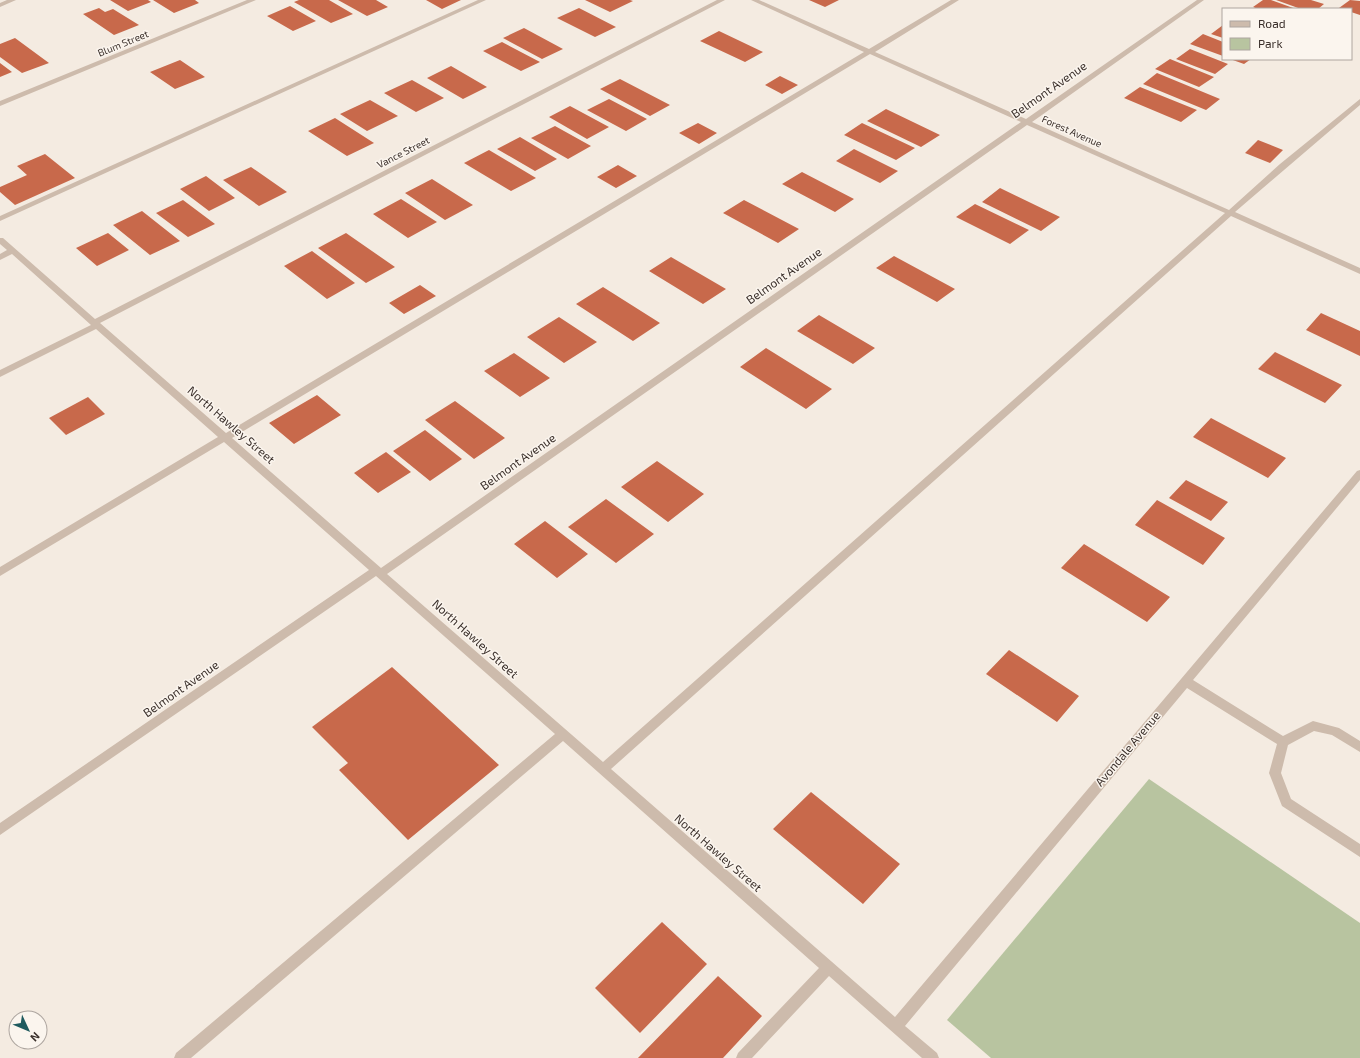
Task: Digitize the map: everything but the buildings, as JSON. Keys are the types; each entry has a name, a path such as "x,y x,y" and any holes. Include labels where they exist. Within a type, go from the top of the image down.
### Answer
{"street":[{"path":"0,5 13,0"},
{"name":"Blum Street","path":"0,104 254,0"},
{"path":"0,219 483,0"},
{"name":"Vance Street","path":"0,374 722,0"},
{"name":"Forest Avenue","path":"754,0 1360,271"},
{"path":"0,572 868,51 956,0"},
{"name":"Belmont Avenue","path":"0,830 379,571 1201,0"},
{"path":"603,769 1283,166 1360,101"},
{"name":"North Hawley Street","path":"0,240 379,571 932,1058"},
{"path":"0,257 12,251"},
{"name":"Avondale Avenue","path":"896,1026 1360,473"},
{"path":"1185,681 1282,742"},
{"path":"1360,747 1335,731 1313,726 1282,742 1275,773 1286,802 1360,851"},
{"path":"181,1058 563,734"},
{"path":"743,1058 829,967"}],"green space":[{"path":"1149,779 1360,923 1360,1058 991,1058 947,1020"}]}
